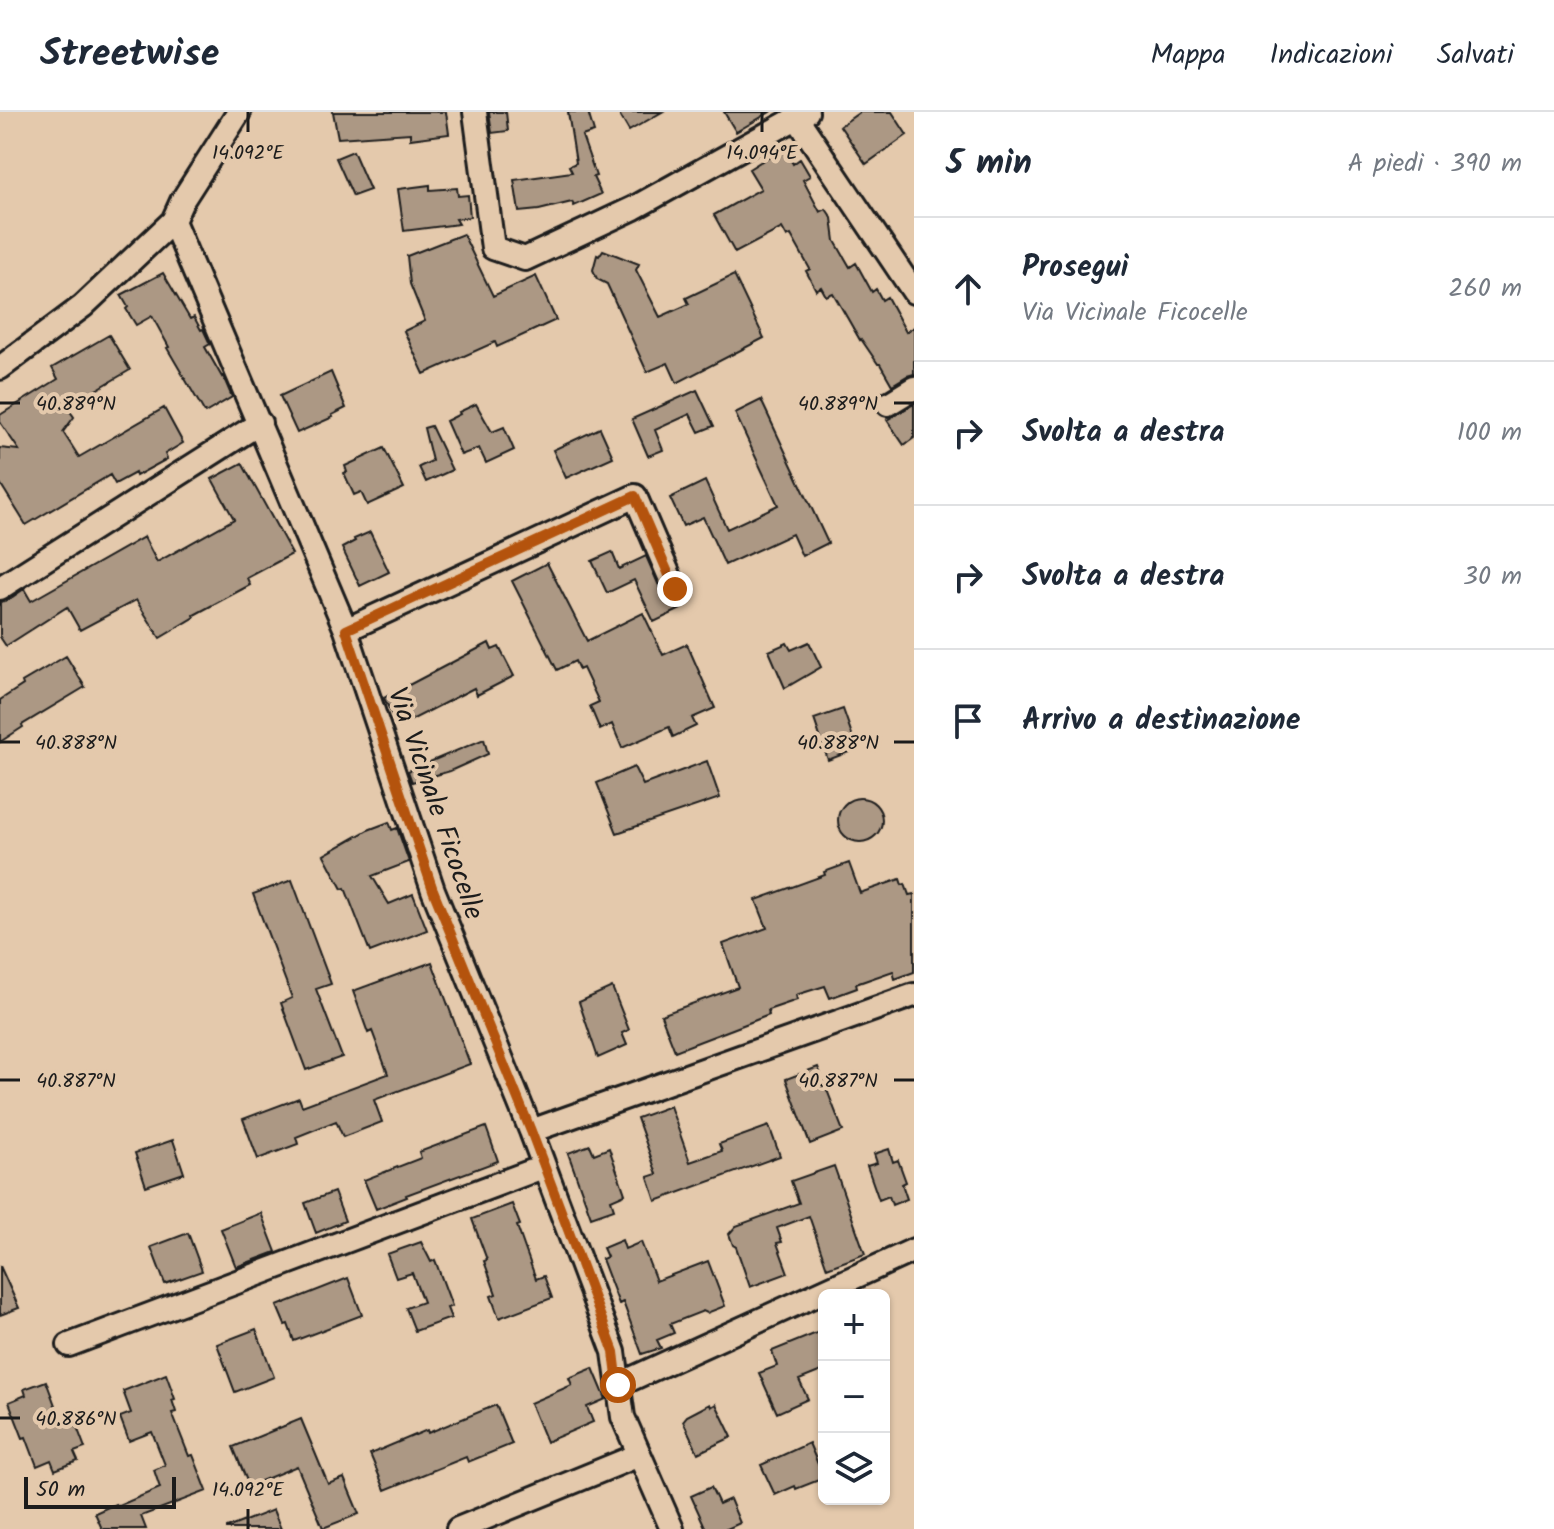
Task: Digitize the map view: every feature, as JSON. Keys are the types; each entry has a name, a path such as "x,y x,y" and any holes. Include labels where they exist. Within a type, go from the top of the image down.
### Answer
{"street":[{"path":"0,368 83,306 173,221 182,201 239,112"},
{"path":"475,112 493,248 525,259 634,208 802,115 914,292"},
{"name":"Via Vicinale Ficocelle","path":"173,221 346,630 433,890 531,1131 614,1352 623,1417 672,1529"},
{"path":"888,404 914,388"},
{"path":"0,588 260,423"},
{"path":"346,630 635,496 675,589"},
{"path":"531,1131 914,995"},
{"path":"69,1345 543,1167"},
{"path":"618,1385 914,1250"},
{"path":"458,1529 639,1455"}],"building":[{"path":"333,112 446,112 449,134 410,139 410,133 338,138"},
{"path":"489,112 506,112 508,131 492,133"},
{"path":"568,112 588,112 594,132 582,136 601,194 574,206 572,202 519,212 514,180 572,172 569,166 576,163"},
{"path":"618,112 662,112 629,131"},
{"path":"724,112 770,112 736,132"},
{"path":"860,112 892,112 907,135 866,164 840,126"},
{"path":"784,147 793,164 800,159 810,176 803,180 820,212 826,209 832,218 835,241 850,267 856,263 872,292 876,289 882,300 887,297 906,332 914,327 914,374 892,385 860,340 833,293 826,296 821,287 816,290 806,271 810,269 791,235 787,237 782,228 735,253 714,215 761,189 749,169"},
{"path":"353,151 370,190 353,196 336,158"},
{"path":"430,185 430,190 457,188 458,196 468,195 470,217 456,219 459,224 404,231 398,189"},
{"path":"463,234 493,296 536,276 556,320 497,347 495,342 424,374 404,331 425,321 410,284 407,256"},
{"path":"603,250 639,264 636,270 660,317 689,304 686,298 734,275 764,338 677,383 668,363 647,372 607,284 597,279 593,270 597,255"},
{"path":"163,273 190,319 194,317 203,329 210,344 205,347 232,397 205,413 152,316 136,325 121,295"},
{"path":"109,335 130,370 67,407 74,417 63,432 79,457 164,408 183,443 165,454 167,459 136,476 135,473 115,484 110,475 26,525 0,483 0,448 19,450 0,422 0,415 58,379 52,368"},
{"path":"331,372 346,408 297,433 280,396"},
{"path":"697,390 714,426 699,432 690,414 655,430 663,450 648,456 632,419"},
{"path":"761,400 828,543 802,556 792,534 725,565 703,517 683,526 670,498 705,481 727,529 778,505 735,413"},
{"path":"476,404 492,432 504,427 514,450 486,463 479,448 461,455 446,421"},
{"path":"914,404 914,438 904,445 887,420"},
{"path":"431,426 452,470 426,482 419,467 432,461 424,428"},
{"path":"600,428 613,457 566,478 553,450"},
{"path":"384,448 404,488 367,505 361,492 354,495 344,473 347,472 345,466"},
{"path":"242,463 292,554 247,578 250,585 194,615 160,638 136,600 80,630 67,607 6,646 0,637 0,602 24,589 31,601 144,537 157,562 234,519 212,479"},
{"path":"370,532 389,572 360,586 342,548"},
{"path":"612,552 619,569 646,556 663,595 667,601 678,602 681,609 654,622 634,580 607,593 592,561"},
{"path":"547,563 587,641 643,613 663,655 687,644 715,708 692,718 696,726 673,737 669,727 622,748 612,724 600,730 590,706 599,702 583,668 579,670 575,661 557,670 512,581"},
{"path":"809,642 821,667 785,688 769,651 787,643 791,650"},
{"path":"489,643 492,650 499,647 514,676 477,695 474,688 398,727 384,698"},
{"path":"66,656 85,687 0,742 0,700 23,685 22,682"},
{"path":"843,709 857,749 828,760 814,719"},
{"path":"484,739 488,754 450,771 412,782 408,771"},
{"path":"707,761 720,798 617,833 597,783 634,767 643,785"},
{"path":"860,798 876,804 882,820 876,836 860,842 844,836 838,820 844,804"},
{"path":"389,822 392,830 397,828 409,862 372,876 389,904 413,894 427,930 370,952 345,888 342,889 324,855"},
{"path":"849,863 860,893 900,879 909,895 914,894 914,972 895,979 893,971 856,984 857,988 830,998 825,986 796,995 797,1000 768,1010 769,1015 675,1051 661,1015 738,987 723,944 767,928 756,900"},
{"path":"292,880 331,984 316,989 342,1057 306,1070 281,1003 292,998 253,894"},
{"path":"432,962 470,1064 374,1100 382,1122 343,1137 336,1121 296,1137 298,1144 258,1159 243,1119 299,1098 302,1106 388,1074 372,1031 368,1033 353,991"},
{"path":"612,987 629,1030 622,1033 627,1045 598,1058 579,1002"},
{"path":"818,1067 843,1131 810,1144 786,1079"},
{"path":"670,1106 690,1162 722,1151 719,1144 769,1126 780,1156 656,1201 648,1177 657,1174 637,1118"},
{"path":"486,1127 498,1161 376,1209 364,1180 421,1158 419,1152"},
{"path":"173,1140 184,1173 146,1186 135,1153"},
{"path":"590,1145 594,1154 609,1148 625,1194 611,1200 614,1209 591,1217 568,1153"},
{"path":"889,1149 893,1162 898,1160 906,1182 902,1184 907,1199 892,1205 889,1196 879,1200 867,1166 877,1163 874,1154"},
{"path":"834,1166 865,1254 827,1268 809,1216 777,1228 782,1242 777,1243 788,1273 750,1287 729,1234 736,1226 799,1203 791,1181"},
{"path":"334,1192 345,1221 316,1233 305,1203"},
{"path":"512,1204 536,1279 544,1276 552,1298 499,1318 491,1296 496,1294 484,1261 487,1260 472,1219"},
{"path":"261,1213 276,1252 236,1267 221,1229"},
{"path":"188,1233 202,1271 165,1284 151,1247"},
{"path":"622,1240 625,1249 641,1242 656,1281 708,1261 725,1306 670,1324 674,1333 657,1340 661,1348 642,1354 623,1302 619,1304 602,1259 607,1257 603,1248"},
{"path":"421,1242 431,1262 435,1260 452,1306 447,1308 451,1318 415,1331 406,1308 423,1302 412,1273 396,1278 387,1254"},
{"path":"0,1266 19,1308 0,1315"},
{"path":"348,1278 362,1315 294,1341 277,1306"},
{"path":"256,1329 274,1377 235,1392 217,1344"},
{"path":"818,1332 818,1372 799,1380 808,1399 777,1413 759,1373 777,1366 772,1351"},
{"path":"593,1368 606,1399 587,1407 593,1422 546,1442 530,1403 572,1385 569,1378"},
{"path":"166,1374 175,1399 172,1400 176,1412 172,1413 207,1491 141,1516 146,1529 102,1529 95,1513 160,1488 154,1470 165,1465 152,1432 129,1441 120,1417 131,1413 123,1391"},
{"path":"46,1381 62,1424 74,1419 85,1448 74,1452 78,1461 55,1470 51,1460 37,1466 9,1402 26,1395 24,1389"},
{"path":"710,1404 711,1407 716,1404 732,1437 698,1453 683,1421"},
{"path":"496,1405 512,1444 468,1462 466,1457 385,1490 370,1454"},
{"path":"301,1419 328,1484 344,1478 359,1514 323,1528 297,1466 249,1486 233,1447"},
{"path":"809,1443 818,1464 818,1480 775,1495 761,1465"},
{"path":"711,1487 719,1504 730,1499 740,1523 727,1529 706,1529 691,1496"},
{"path":"273,1510 281,1529 227,1529 227,1528"}],"route":[{"path":"618,1385 614,1352 531,1131 433,890 346,630 635,496 675,589"}]}
